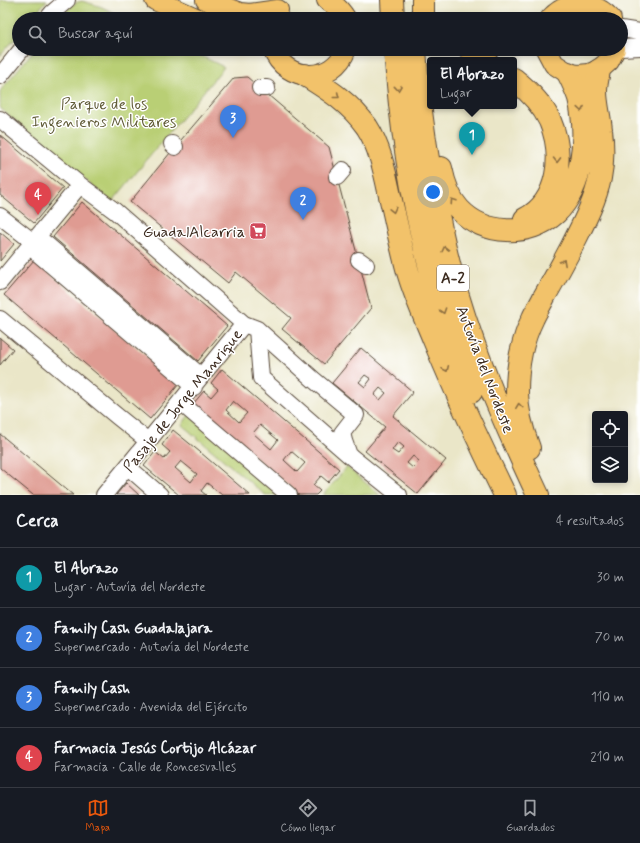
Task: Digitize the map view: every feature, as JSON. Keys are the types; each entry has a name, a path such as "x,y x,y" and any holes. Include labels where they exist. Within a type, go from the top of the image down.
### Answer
{"highway":[{"path":"392,0 393,12"},
{"path":"413,0 414,12"},
{"path":"423,0 423,12"},
{"name":"Autovía del Nordeste","path":"396,56 404,142 418,221 437,293 477,407 516,495"},
{"name":"Autovía del Nordeste","path":"415,56 416,74 430,172 446,255 457,294 495,400 538,495"},
{"path":"426,56 427,71"},
{"path":"550,495 522,428 517,392 518,372 522,351 532,318 583,223 595,195 600,178 602,144 596,89 599,70"},
{"path":"431,109 443,180 449,195 459,209 476,222 487,226 498,229 522,230 540,224 556,212 573,189 580,168 582,153 581,108 578,96 568,73"},
{"path":"305,75 345,102 367,127 381,159 408,274 420,307 504,495"},
{"path":"498,229 520,222 530,217 538,210 545,203 551,193 557,172 557,146 550,121 536,99 517,81"}],"main road":[{"path":"155,0 182,12"},
{"path":"206,0 237,12"},
{"path":"327,0 333,3 341,12"},
{"path":"556,12 566,3 594,3 605,12"},
{"path":"266,12 281,10"},
{"path":"275,56 288,69 305,75 314,75 324,73 345,56"},
{"path":"549,56 554,64 568,73 578,75 589,74 599,70 609,61 612,56"}],"street":[{"path":"53,11 67,0"},
{"path":"628,30 640,32"},
{"path":"628,48 640,47"},
{"path":"0,76 16,56"},
{"path":"0,119 80,185 115,211 250,327 356,415 342,434 349,455"},
{"path":"0,282 37,245 80,185"},
{"path":"0,216 37,245"},
{"path":"37,245 36,253 198,381"},
{"path":"0,319 148,441"},
{"path":"250,327 261,378 349,455 399,495"},
{"name":"Pasaje de Jorge Manrique","path":"104,495 198,381 250,327"},
{"path":"180,402 289,495"},
{"path":"128,467 160,495"}],"green space":[{"path":"0,0 47,0 37,12 12,12 12,42 0,56"},
{"path":"82,1 102,7 112,12 65,12 72,5"},
{"name":"Parque de los Ingenieros Militares","path":"29,56 201,56 224,67 112,202 0,108 0,91"},
{"path":"189,415 284,495 265,495 182,425"},
{"path":"347,467 380,495 323,495"}],"building":[{"name":"GuadalAlcarria","path":"247,77 329,147 371,308 324,364 282,329 291,318 236,272 228,283 130,202 234,78"},
{"path":"0,135 63,188 34,223 0,195"},
{"path":"82,202 227,326 198,361 53,237"},
{"path":"0,232 14,244 0,261"},
{"path":"34,260 179,384 150,419 4,295"},
{"path":"0,338 13,349 0,365"},
{"path":"361,348 413,392 393,416 446,460 418,494 365,451 385,427 332,383","holes":["365,375 371,379 365,387 359,382","380,388 386,393 380,400 374,395","398,442 404,447 398,454 392,450","413,456 419,461 413,468 407,463"]},
{"path":"222,369 339,469 328,482 321,476 313,485 320,491 316,495 299,495 193,404 204,391 211,397 218,389 211,383","holes":["233,401 247,413 239,422 226,410","260,425 278,440 271,449 253,433","291,451 305,463 297,472 284,460"]},
{"path":"173,430 250,495 222,495 207,483 201,491 206,495 179,495 144,466 155,452 164,459 170,452 162,445","holes":["181,461 197,474 191,482 175,468"]},
{"path":"0,434 73,495 33,495 0,468"},
{"path":"126,483 139,495 116,495"}],"place":[{"name":"Family Cash","path":"233,138"},
{"name":"El Abrazo","path":"472,155"},
{"name":"Farmacia Jesús Cortijo Alcázar","path":"38,215"},
{"name":"Family Cash Guadalajara","path":"303,220"},
{"name":"GuadalAlcarria","path":"258,231"}]}
